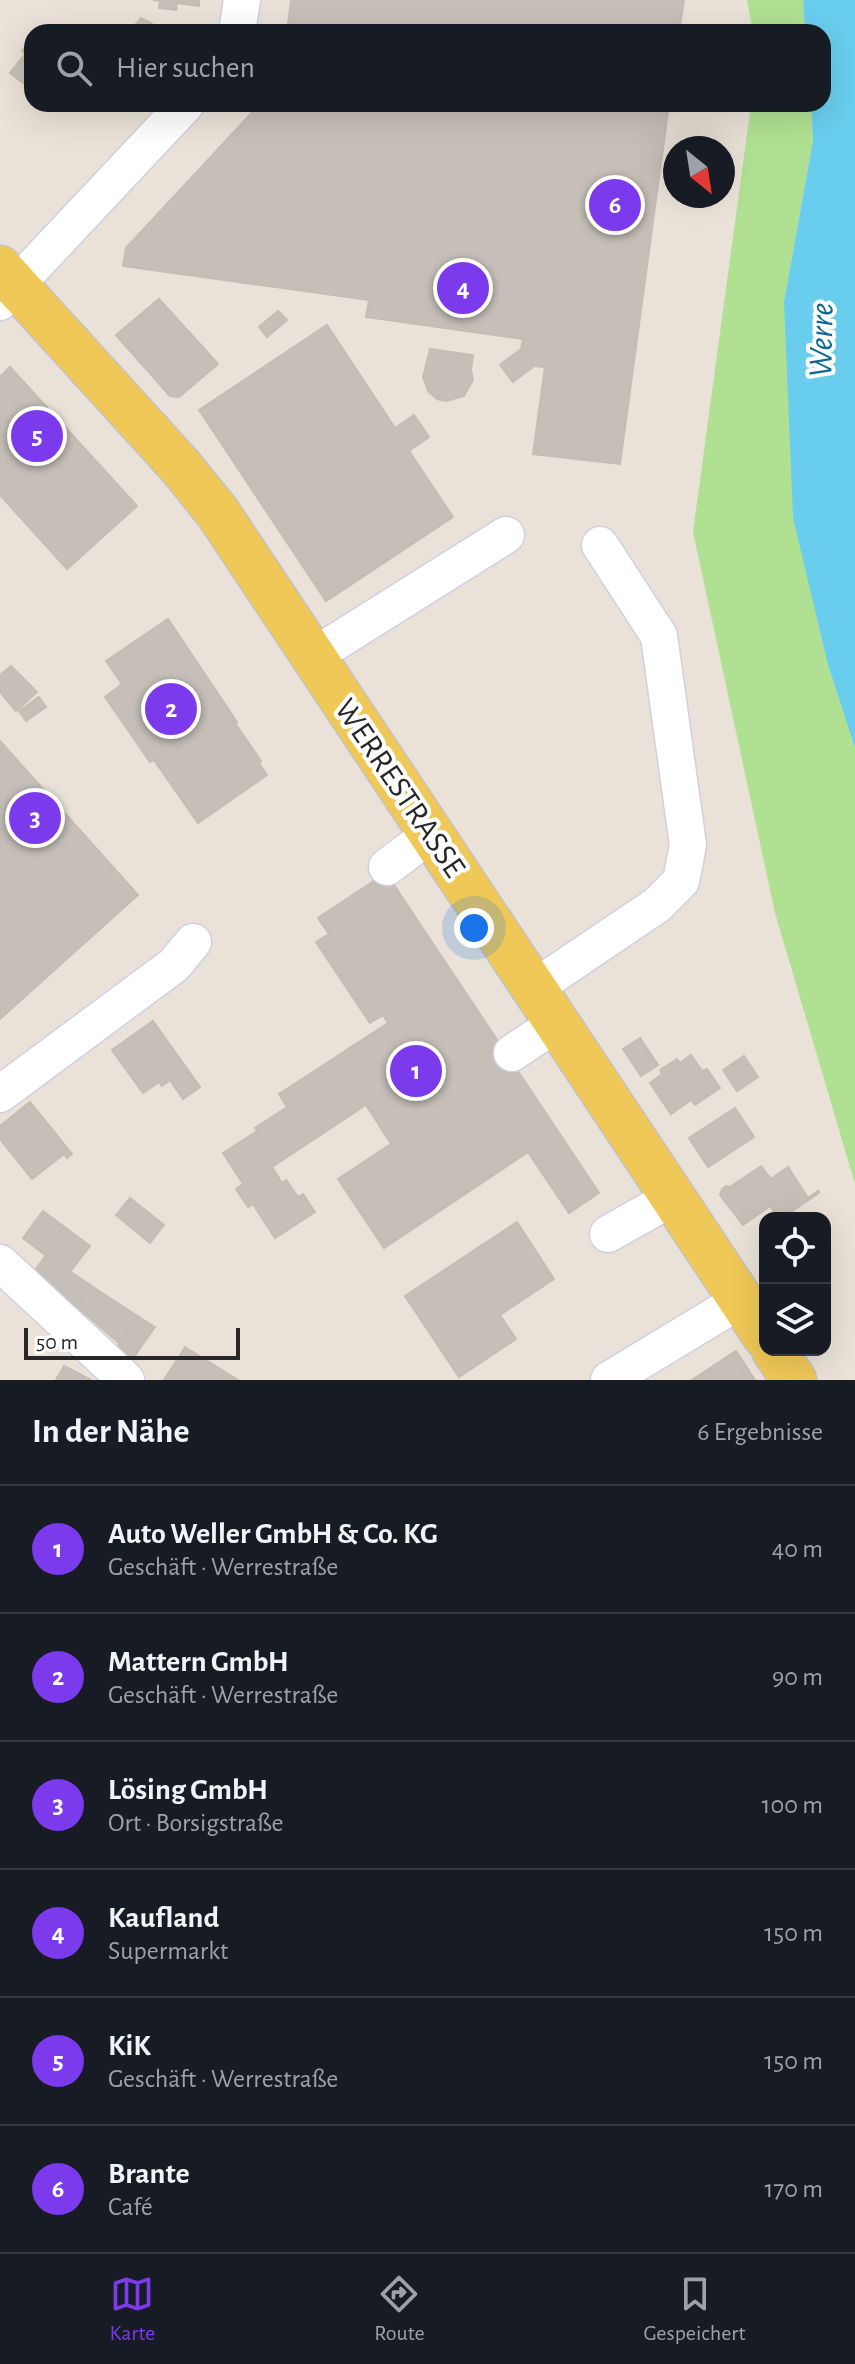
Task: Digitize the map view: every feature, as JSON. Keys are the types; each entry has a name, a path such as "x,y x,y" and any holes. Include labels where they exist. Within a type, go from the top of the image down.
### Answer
{"main road":[{"name":"WERRESTRASSE","path":"5,285 181,467 218,513 759,1327"},
{"path":"778,1356 794,1380"}],"street":[{"path":"238,24 242,0"},
{"path":"5,285 178,112"},
{"path":"312,657 506,535"},
{"path":"512,1053 546,1005 681,881 688,845 659,636 600,545"},
{"path":"387,867 431,834"},
{"path":"0,1094 174,965 193,942"},
{"path":"608,1234 672,1198"},
{"path":"0,1263 126,1380"},
{"path":"609,1380 741,1300"}],"green space":[{"path":"747,0 803,0 804,24 752,24"},
{"path":"750,112 811,112 813,140 784,302 828,665 855,748 855,1184 775,913 693,532"}],"water":[{"name":"Werre","path":"803,0 855,0 855,748 828,665 793,518 784,302 813,140 811,112 831,112 831,24 804,24"}],"building":[{"path":"153,0 199,0 199,6 177,3 176,10 159,8 160,1"},
{"path":"291,0 684,0 680,24 288,24"},
{"path":"141,18 152,24 136,24"},
{"path":"24,55 24,84 10,73"},
{"path":"253,112 668,112 620,464 533,454 545,367 534,366 521,349 523,339 366,317 369,300 123,266 126,248"},
{"path":"159,299 218,364 179,397 170,396 116,335"},
{"path":"278,311 287,320 267,337 259,327"},
{"path":"327,325 395,428 414,415 429,437 409,451 453,517 326,601 199,410"},
{"path":"430,349 473,355 473,380 464,396 446,401 437,399 428,391 423,377"},
{"path":"521,349 534,366 513,382 500,365"},
{"path":"10,367 137,506 67,569 0,495 0,377"},
{"path":"168,619 237,722 267,775 198,823 105,697 122,684 106,661"},
{"path":"11,666 37,692 16,711 0,692 0,675"},
{"path":"39,697 46,707 26,721 19,711"},
{"path":"0,741 138,895 0,1019"},
{"path":"386,873 599,1193 569,1213 528,1152 384,1248 338,1179 391,1144 366,1105 272,1167 282,1183 286,1180 298,1197 303,1194 315,1212 275,1238 253,1204 248,1207 236,1189 243,1184 223,1153 287,1107 279,1094 388,1023 383,1015 370,1023 316,942 329,934 318,918"},
{"path":"153,1021 200,1087 183,1099 170,1080 162,1086 159,1082 143,1093 112,1050"},
{"path":"640,1038 658,1065 641,1076 623,1049"},
{"path":"691,1055 702,1071 707,1069 720,1088 695,1105 691,1100 671,1114 650,1083 662,1074 660,1070 677,1059 680,1063"},
{"path":"744,1056 758,1077 737,1091 723,1070"},
{"path":"30,1102 72,1154 67,1158 64,1154 32,1179 0,1139 0,1126"},
{"path":"735,1108 754,1137 708,1167 689,1138"},
{"path":"761,1166 771,1179 788,1167 808,1198 819,1193 791,1212 774,1212 770,1206 743,1225 720,1195 722,1189"},
{"path":"130,1198 164,1225 150,1243 116,1215"},
{"path":"43,1211 90,1246 69,1273 23,1238"},
{"path":"517,1222 554,1279 500,1315 516,1339 459,1377 405,1296"},
{"path":"46,1255 90,1285 75,1305 33,1273"},
{"path":"90,1285 139,1317 120,1344 75,1305"},
{"path":"139,1317 155,1327 133,1358 117,1347"},
{"path":"185,1347 238,1380 164,1380"},
{"path":"736,1351 755,1380 692,1380"},
{"path":"64,1366 91,1380 56,1380"}],"place":[{"name":"Brante","path":"615,205"},
{"name":"Kaufland","path":"463,288"},
{"name":"KiK","path":"37,436"},
{"name":"Mattern GmbH","path":"171,709"},
{"name":"Lösing GmbH","path":"35,818"},
{"name":"Auto Weller GmbH & Co. KG","path":"416,1071"}]}
